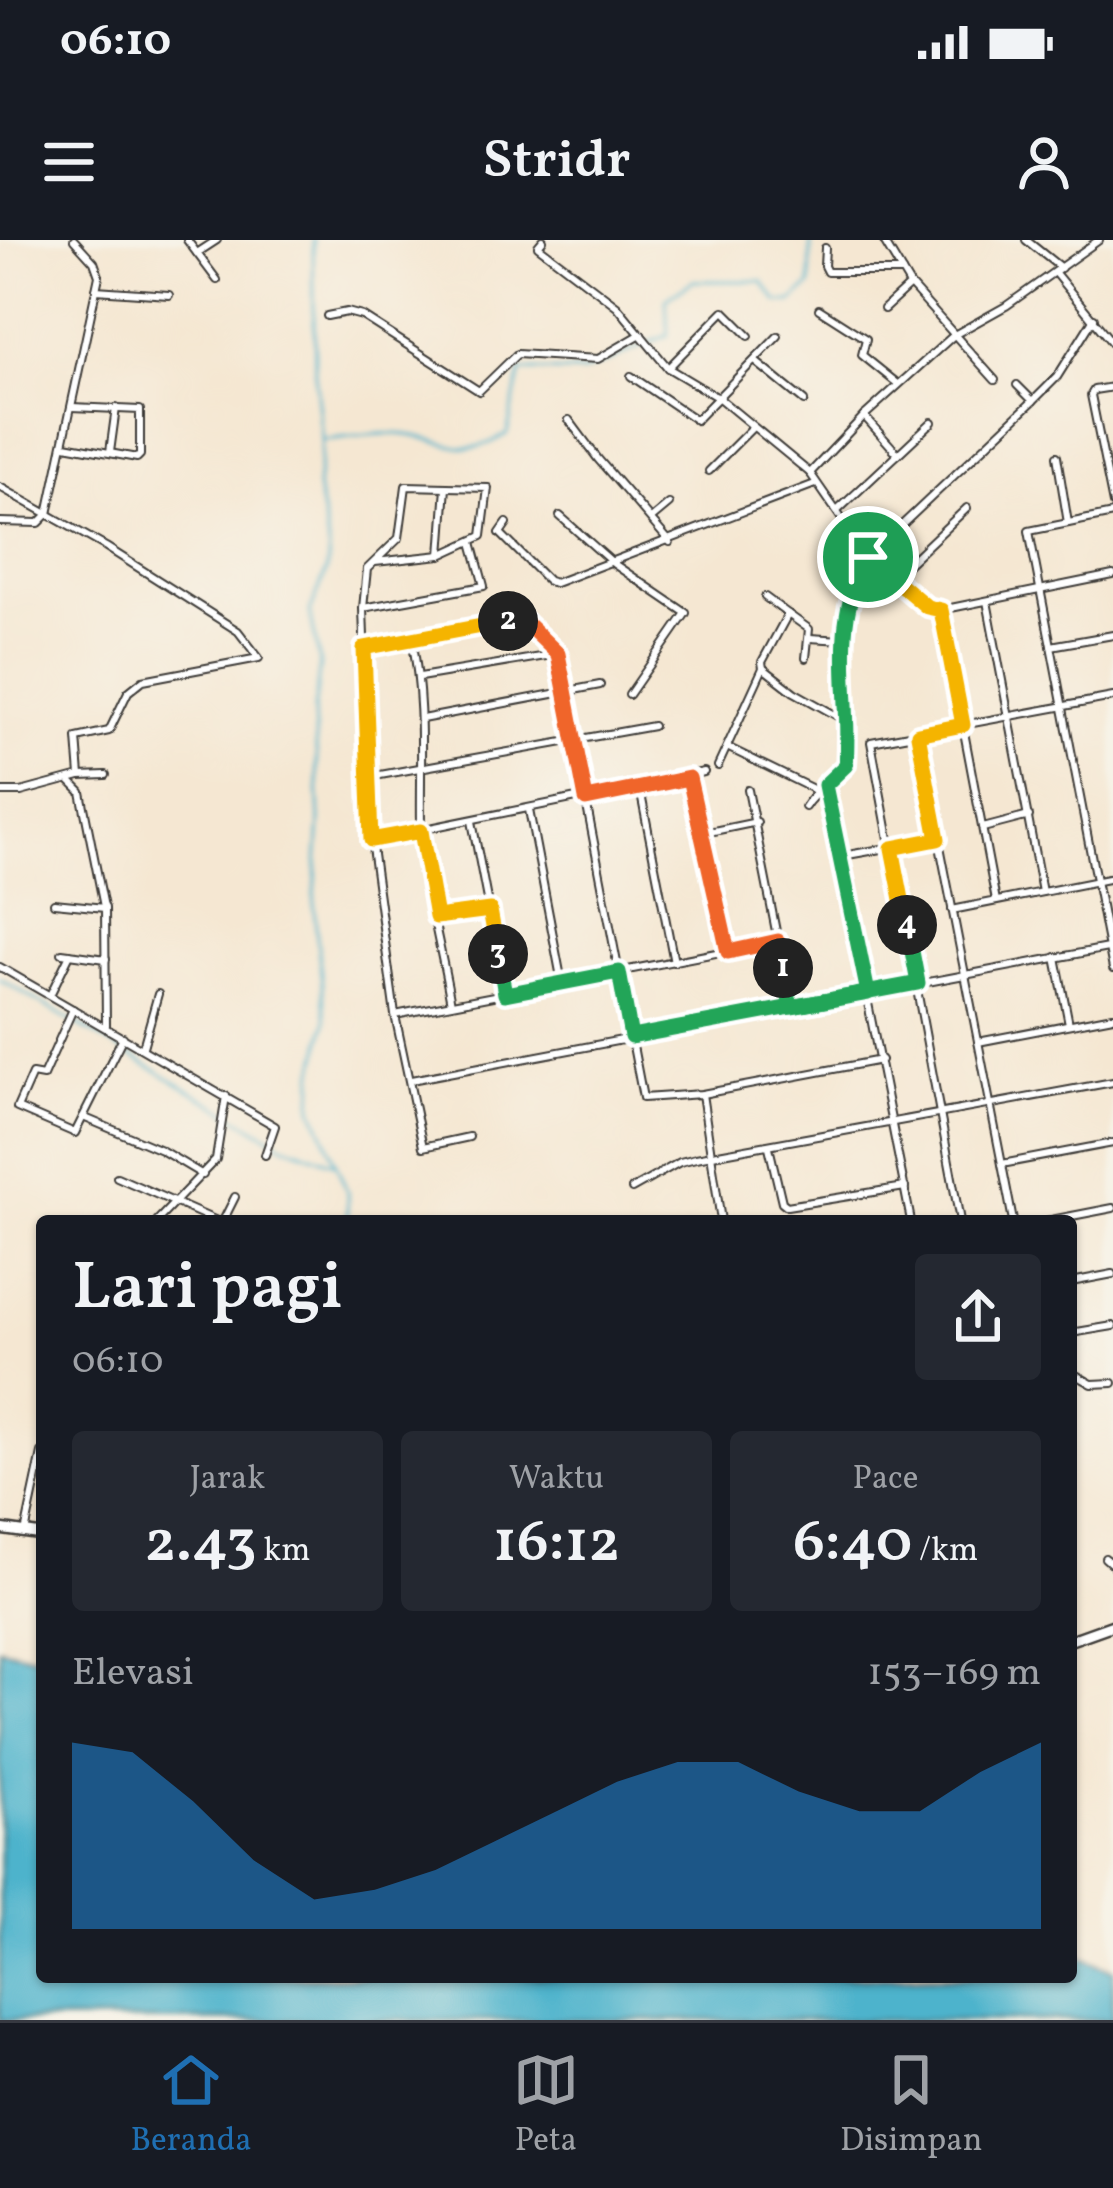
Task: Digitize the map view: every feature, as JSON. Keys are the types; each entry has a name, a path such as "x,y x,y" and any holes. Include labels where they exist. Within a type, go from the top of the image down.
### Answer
{"street":[{"path":"0,522 39,523 48,514 96,290 98,268 74,240"},
{"path":"187,240 217,280"},
{"path":"197,254 217,240"},
{"path":"543,240 538,246 602,292 668,368 720,399 810,473 868,557 927,607 941,610 1113,574"},
{"path":"883,240 910,285 995,380"},
{"path":"1026,240 1058,271 1113,344"},
{"path":"810,473 864,416 954,335 1099,240"},
{"path":"825,248 827,272 902,272"},
{"path":"884,309 910,285"},
{"path":"96,290 169,296"},
{"path":"819,309 866,339 862,355 898,384"},
{"path":"327,316 347,312 362,316 479,391 517,354 598,359 643,337"},
{"path":"668,368 721,312 749,336"},
{"path":"805,807 815,790 846,765 843,640 848,601 868,557 1057,376 1094,318"},
{"path":"631,376 694,420 778,337"},
{"path":"756,362 804,401"},
{"path":"1017,385 1033,401"},
{"path":"1113,387 1094,390 1091,395 1113,504"},
{"path":"65,445 137,458 140,454 142,412 138,409 72,407"},
{"path":"110,453 116,408"},
{"path":"864,416 898,454"},
{"path":"569,420 670,542"},
{"path":"836,512 932,422"},
{"path":"709,471 753,427"},
{"path":"1057,456 1067,523"},
{"path":"507,523 500,533 552,583 614,564 815,484"},
{"path":"0,487 238,631 259,658 143,680 128,692 107,732 77,738 80,776"},
{"path":"375,562 441,555 472,542 484,534 488,488 406,487 399,538 375,562 366,572 363,608 371,840 395,1015 423,1147 469,1137"},
{"path":"441,555 446,487"},
{"path":"651,520 669,504"},
{"path":"891,580 967,508"},
{"path":"1113,514 1029,531 1113,969"},
{"path":"560,516 614,564 686,613 629,695"},
{"path":"363,608 482,587 472,542"},
{"path":"765,597 806,626 810,638 806,658"},
{"path":"987,600 1042,892"},
{"path":"941,610 997,901"},
{"path":"718,766 788,614"},
{"path":"364,648 516,620 524,621 558,654 643,1098 702,1094 881,1060"},
{"path":"1051,646 1113,635"},
{"path":"810,638 843,640"},
{"path":"412,640 422,719 421,831 451,1004"},
{"path":"420,677 558,654"},
{"path":"763,668 794,692 848,722"},
{"path":"422,719 600,686"},
{"path":"959,1215 871,742 1113,697"},
{"path":"369,777 653,726"},
{"path":"918,734 1012,1215"},
{"path":"726,746 815,790"},
{"path":"371,840 704,772"},
{"path":"0,792 21,792 80,776 106,776"},
{"path":"689,778 728,952"},
{"path":"70,781 81,792 104,907 106,1027"},
{"path":"825,785 910,1215"},
{"path":"640,788 674,962"},
{"path":"748,790 791,1007"},
{"path":"529,809 562,983"},
{"path":"983,828 1029,816"},
{"path":"472,820 505,994"},
{"path":"704,832 757,822"},
{"path":"842,856 938,839"},
{"path":"952,910 1113,878"},
{"path":"54,902 104,907"},
{"path":"436,917 490,910"},
{"path":"395,1015 778,941"},
{"path":"411,1080 1111,947"},
{"path":"50,995 66,954 106,959"},
{"path":"1055,958 1069,1024"},
{"path":"0,967 275,1126 265,1155"},
{"path":"143,1048 158,994"},
{"path":"72,1011 43,1076 33,1072 17,1108 74,1134 122,1039"},
{"path":"978,1042 1113,1016"},
{"path":"632,1189 680,1162 1113,1082"},
{"path":"702,1094 720,1215"},
{"path":"165,1215 216,1159 226,1100"},
{"path":"83,1117 161,1150 202,1175"},
{"path":"1002,1165 1113,1143"},
{"path":"768,1147 787,1206 905,1187"},
{"path":"118,1177 205,1215"},
{"path":"224,1215 235,1197"},
{"path":"1077,1215 1113,1208"},
{"path":"1077,1281 1113,1274"},
{"path":"1077,1333 1113,1326"},
{"path":"1077,1375 1096,1385 1113,1383"},
{"path":"25,1533 36,1481"},
{"path":"0,1529 36,1534"},
{"path":"1105,1558 1113,1565"},
{"path":"1077,1638 1113,1624"}],"water":[{"path":"0,1648 36,1657 36,1983 1077,1983 1077,1955 1113,1970 1113,2020 0,2020"}],"waterway":[{"path":"313,240 315,373 322,440 317,487 329,549 327,569 310,612 320,663 314,711 320,820 314,908 326,1022 314,1075 313,1107 347,1191 348,1215"},
{"path":"322,440 387,434 467,448 492,442 507,434 521,371 583,372 668,335 666,299 693,281 762,281 778,302 791,302 810,286 811,240"},
{"path":"0,979 282,1144 334,1163"}],"route":[{"path":"868,557 854,582 844,620 846,765 825,785 868,993 791,1007 778,941 728,952 689,778 586,799 558,654 524,621 364,648 371,840 421,831 436,917 490,910 505,994 619,972 631,1037 868,993 918,983 892,848 938,839 918,734 963,725 941,610 927,607 868,557"}]}
